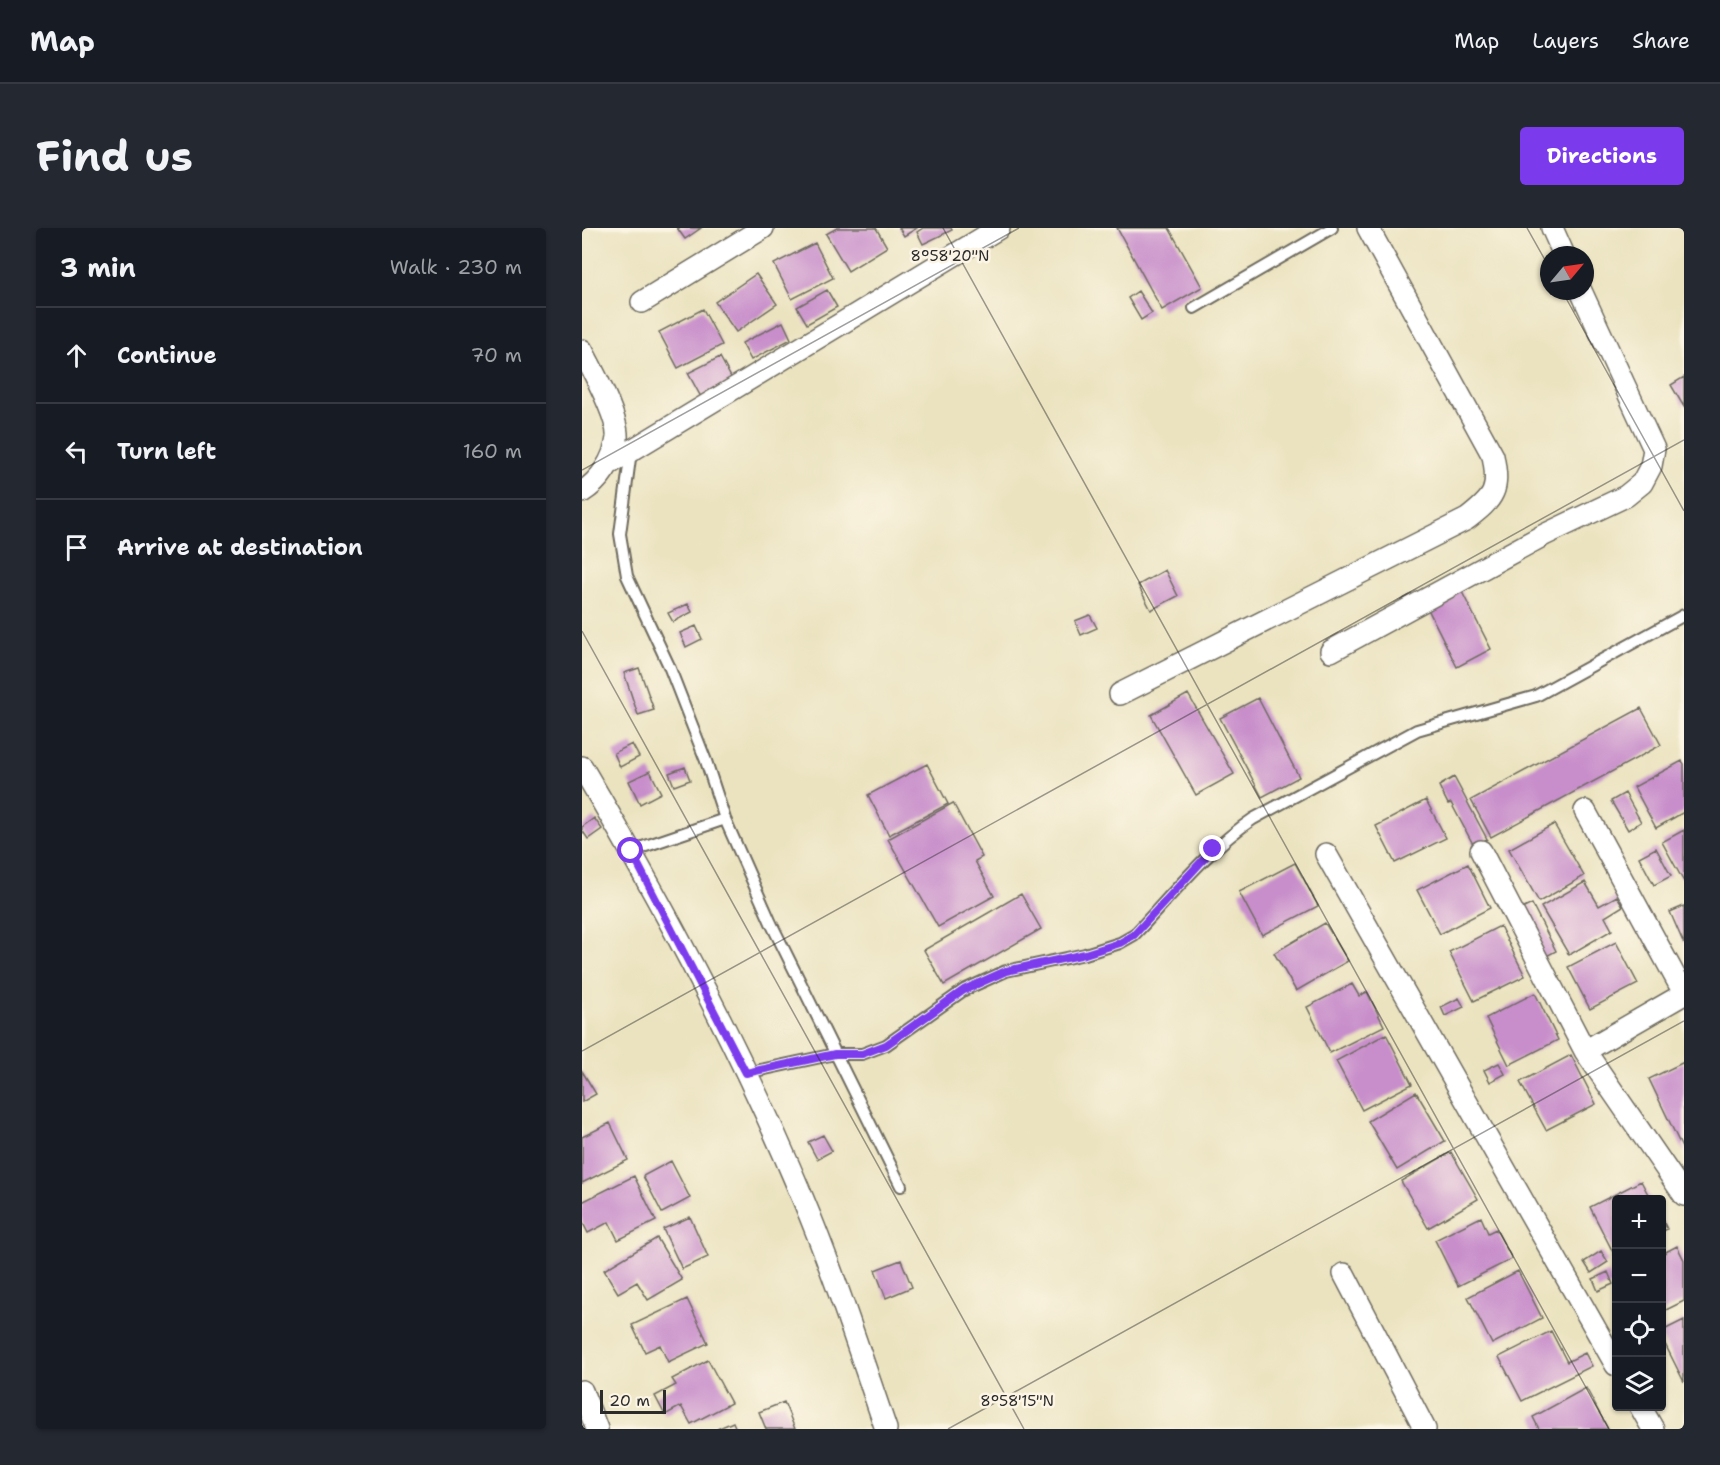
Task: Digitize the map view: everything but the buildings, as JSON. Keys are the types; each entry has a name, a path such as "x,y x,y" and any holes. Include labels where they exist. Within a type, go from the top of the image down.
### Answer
{"street":[{"path":"642,302 764,228"},
{"path":"609,464 999,228"},
{"path":"1120,694 1467,519 1489,501 1497,478 1492,456 1368,228"},
{"path":"1552,228 1560,246"},
{"path":"1331,651 1544,535 1626,496 1642,483 1651,466 1654,449 1585,300"},
{"path":"582,350 606,398 617,436 609,464 593,485 582,492"},
{"path":"582,767 631,851 759,1098 804,1200 886,1429"},
{"path":"1585,811 1684,993 1585,1051"},
{"path":"1481,851 1585,1051 1684,1195"},
{"path":"1326,854 1612,1357"},
{"path":"1344,1274 1425,1429"},
{"path":"582,1391 597,1429"},
{"path":"1642,1411 1653,1429"}],"lane":[{"path":"1194,308 1332,228"},
{"path":"631,451 620,534 627,576 669,666 706,761 725,819 771,923 901,1186"},
{"path":"746,1073 835,1054 862,1054 886,1045 964,990 1006,971 1085,954 1120,943 1134,935 1213,849 1253,819 1417,730 1536,696 1684,615"},
{"path":"631,851 725,819"}],"route":[{"path":"631,851 746,1073 835,1054 862,1054 886,1045 964,990 1006,971 1085,954 1120,943 1134,935 1213,849"}]}
